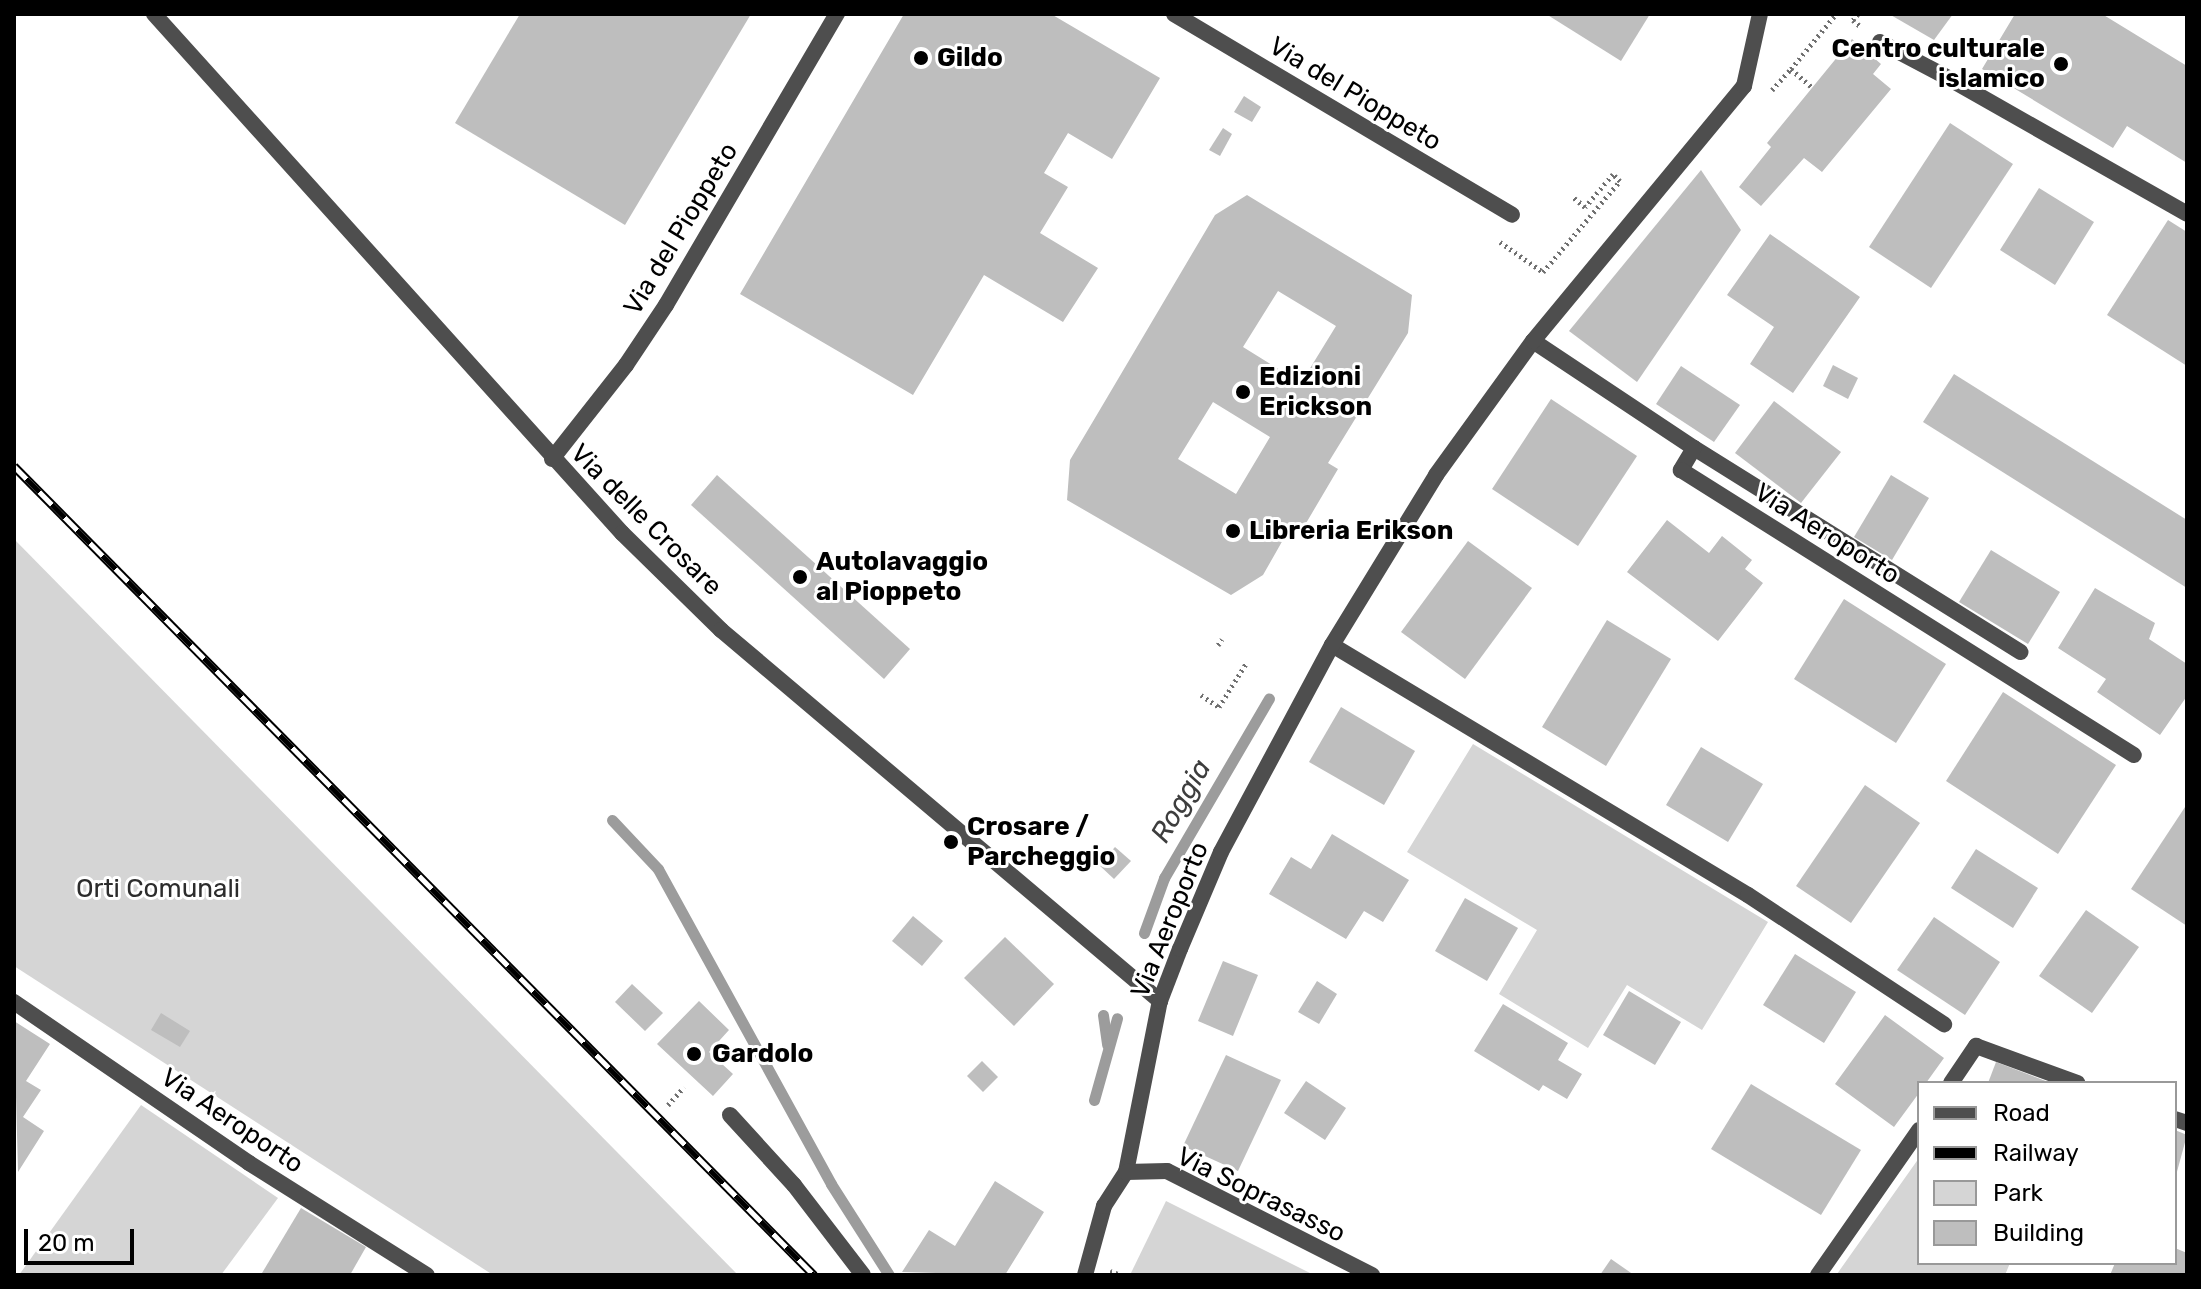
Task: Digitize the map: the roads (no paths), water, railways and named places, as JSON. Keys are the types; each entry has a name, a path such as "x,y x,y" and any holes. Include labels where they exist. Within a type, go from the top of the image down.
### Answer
{"street":[{"name":"Via delle Crosare","path":"154,14 552,459 721,630 1160,1001"},
{"name":"Via del Pioppeto","path":"552,459 666,305 837,14"},
{"name":"Via del Pioppeto","path":"1174,14 1512,215"},
{"name":"Via Aeroporto","path":"1085,1275 1104,1206 1126,1172 1160,1001 1221,852 1332,645 1436,475 1533,341 1744,86 1760,14"},
{"path":"1880,42 2187,214"},
{"path":"1533,341 1694,448 2021,652"},
{"name":"Via Aeroporto","path":"1694,448 1681,470 2134,755"},
{"path":"1332,645 1748,895 1944,1024"},
{"name":"Via Aeroporto","path":"14,1002 249,1163 427,1275"},
{"path":"1952,1081 1976,1046 2072,1081"},
{"path":"730,1115 794,1185 863,1275"},
{"path":"1818,1275 1917,1133"},
{"name":"Via Soprasasso","path":"1126,1172 1167,1171 1372,1275"}],"waterway":[{"name":"Roggia","path":"1144,933 1164,878 1269,698"},
{"path":"612,820 658,869 831,1184 889,1275"},
{"path":"1103,1015 1107,1045"},
{"name":"Roggia","path":"1094,1100 1117,1018"}],"railway":[{"path":"14,466 814,1275"}],"place":[{"name":"Gildo","path":"921,58"},
{"name":"Centro culturale islamico","path":"2061,64"},
{"name":"Edizioni Erickson","path":"1243,392"},
{"name":"Libreria Erikson","path":"1233,531"},
{"name":"Autolavaggio al Pioppeto","path":"800,577"},
{"name":"Crosare / Parcheggio","path":"951,842"},
{"name":"Gardolo","path":"694,1054"}],"park label":[{"name":"Orti Comunali","path":"158,889"}]}
